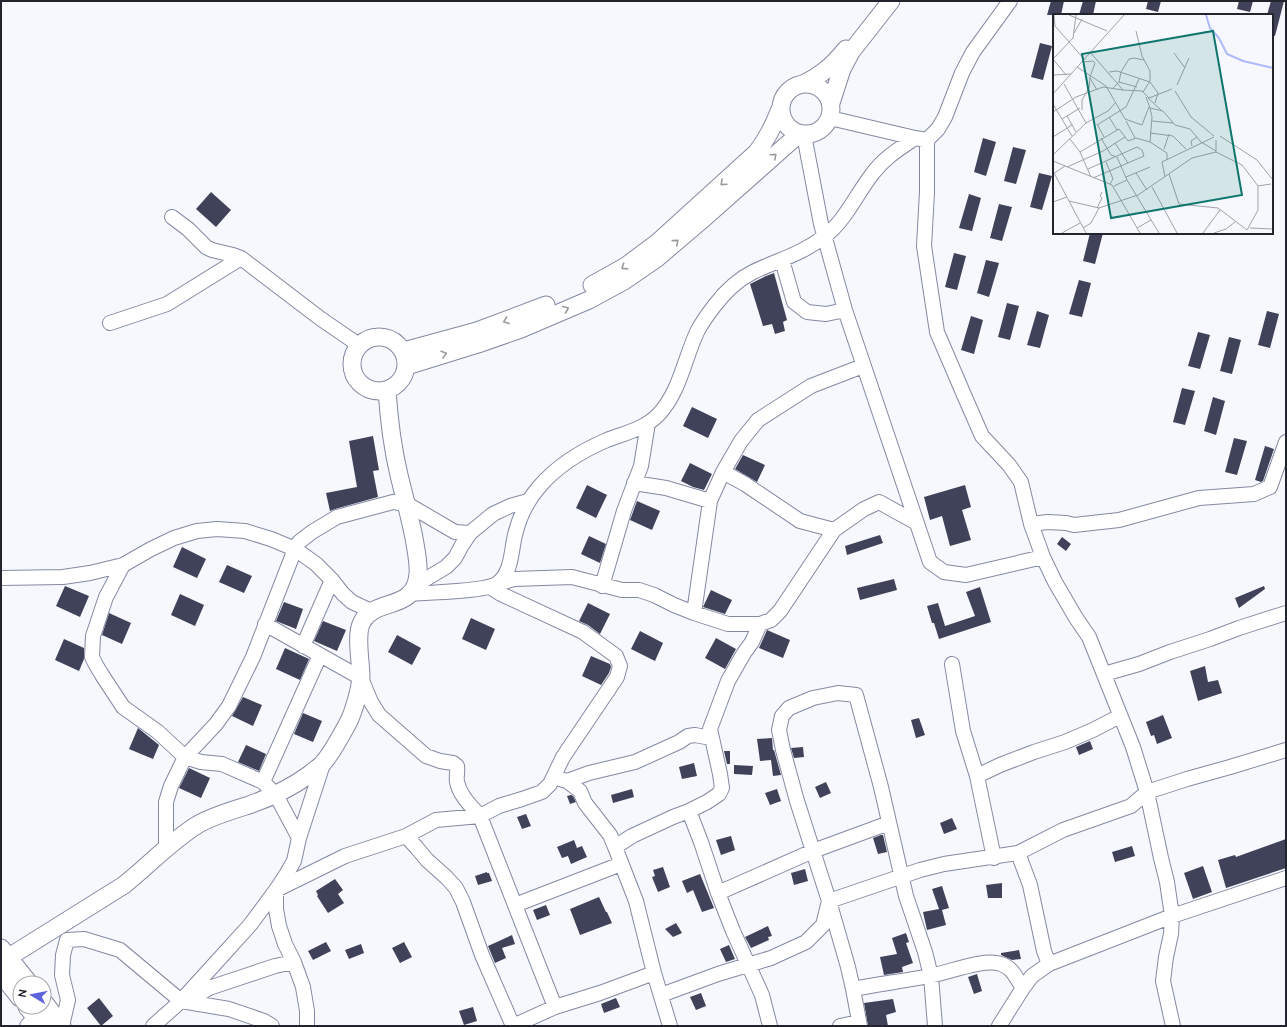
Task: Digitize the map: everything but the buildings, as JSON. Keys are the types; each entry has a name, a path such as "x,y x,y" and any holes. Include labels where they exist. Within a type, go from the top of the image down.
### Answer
{"street":[{"path":"405,358 532,311 596,284 626,266 658,242 757,152 775,123 782,100 787,92 794,86 803,84 818,77 834,63 882,1"},
{"path":"780,109 783,120 789,129 802,134 812,134 825,127 842,68 851,52 891,1"},
{"path":"493,585 507,570 518,523 528,500 548,477 564,463 581,452 633,431 648,423 659,413 674,392 697,333 704,320 732,287 752,272 800,253 824,237 835,227 873,172 887,157 938,129 962,73 973,52 1010,1"},
{"path":"803,84 812,84 821,88 827,95 830,111"},
{"path":"830,111 921,139"},
{"path":"802,134 824,237 845,310 930,562 944,572 966,575 1043,557"},
{"path":"405,358 478,344 521,329 589,300 624,281 656,259 802,134"},
{"path":"921,139 927,192 924,246 937,332 982,436 1022,482 1031,524 1043,557 1076,618 1089,637 1133,747 1147,792 1167,882 1172,916 1171,934 1163,981 1173,1026"},
{"path":"172,217 188,229 206,247 241,258 321,319 359,345"},
{"path":"110,323 167,304 241,258"},
{"path":"782,260 794,302 807,312 826,314 845,310"},
{"path":"374,336 383,336 392,339 399,344 405,358 403,377 397,385 387,390 377,392 367,389 359,383 354,374 352,364 353,354 359,345 374,336"},
{"path":"694,613 710,501 723,472 741,441 758,420 811,386 863,366"},
{"path":"387,390 391,435 397,468 407,504 417,551 418,574 414,589"},
{"path":"602,586 624,511 641,466 648,423"},
{"path":"1031,524 1048,522 1074,525 1119,520 1199,498 1254,494 1270,487 1286,442"},
{"path":"723,472 745,484 800,520 834,530"},
{"path":"634,483 666,488 710,501"},
{"path":"185,1001 250,925 276,890 294,861 299,838 323,764 349,721 354,708 361,678 360,630 362,622 371,611 396,603 446,567 455,558 470,533 493,514 528,500"},
{"path":"166,848 166,802 171,786 185,757 216,724 229,706 253,657 264,624 295,548 299,542 312,532 337,517 393,502 407,504 455,532 470,533"},
{"path":"414,589 471,590 514,579 572,578 622,590 639,590 654,595 674,606 728,624 760,624 772,620 780,611 834,530 864,509 880,502 917,523"},
{"path":"1,578 63,577 90,573 122,565 174,538 198,531 217,529 244,532 272,539 295,548 316,564 352,602 371,611"},
{"path":"122,565 106,597 93,636 92,657 96,666 123,706 158,732 185,757 201,762 222,764 264,782 276,795 299,838"},
{"path":"303,646 332,580"},
{"path":"493,585 501,594 583,632 616,656 620,666 617,677 563,757 561,779"},
{"path":"1104,674 1139,664 1239,628 1286,613"},
{"path":"264,624 361,678 371,702 379,715 426,756 440,761 453,763 457,766 457,782 460,790 466,800 480,816 555,1007"},
{"path":"615,847 639,833 707,802 719,794 722,788 710,729 728,681 752,642 760,624"},
{"path":"264,782 320,655"},
{"path":"952,664 963,731 977,776 994,858"},
{"path":"840,1026 860,1024 854,989 829,901 782,750 779,730 782,716 789,708 813,698 838,693 856,695 881,787 906,896 925,952 931,976 935,1026"},
{"path":"977,776 1008,762 1065,742 1120,716"},
{"path":"276,890 345,856 406,836 436,820 480,816 499,806 542,792 550,784 561,779 635,762 679,742 688,736 695,735 711,738"},
{"path":"829,901 902,876 944,864 966,860 994,858 1018,853 1063,830 1131,806 1147,792 1286,750"},
{"path":"22,975 4,956 124,885 142,871 166,848 199,824 276,795 298,783 323,764"},
{"path":"561,779 580,791 585,803 610,835 636,901 654,973 670,1026"},
{"path":"689,811 733,931 762,995 770,1026"},
{"path":"718,893 813,851 889,822"},
{"path":"406,836 427,860 456,888 463,902 482,955 513,1026 555,1007 600,993 654,973"},
{"path":"1018,853 1030,885 1044,951 1049,964"},
{"path":"515,905 621,864"},
{"path":"999,1026 1032,976 1049,964 1172,916 1286,878"},
{"path":"276,890 276,909 279,926 303,986 307,1011 307,1026"},
{"path":"661,995 718,974 770,958 806,942 823,925 829,901"},
{"path":"62,1026 68,1000 62,975 63,955 67,940 84,939 120,950 185,1001 229,1009 264,1021 272,1026"},
{"path":"153,1026 185,1001 209,988 274,966 294,962"},
{"path":"854,989 931,976 990,962 999,963 1010,968 1023,988"},
{"path":"1,974 12,988"},
{"path":"52,1013 62,1026"}]}
